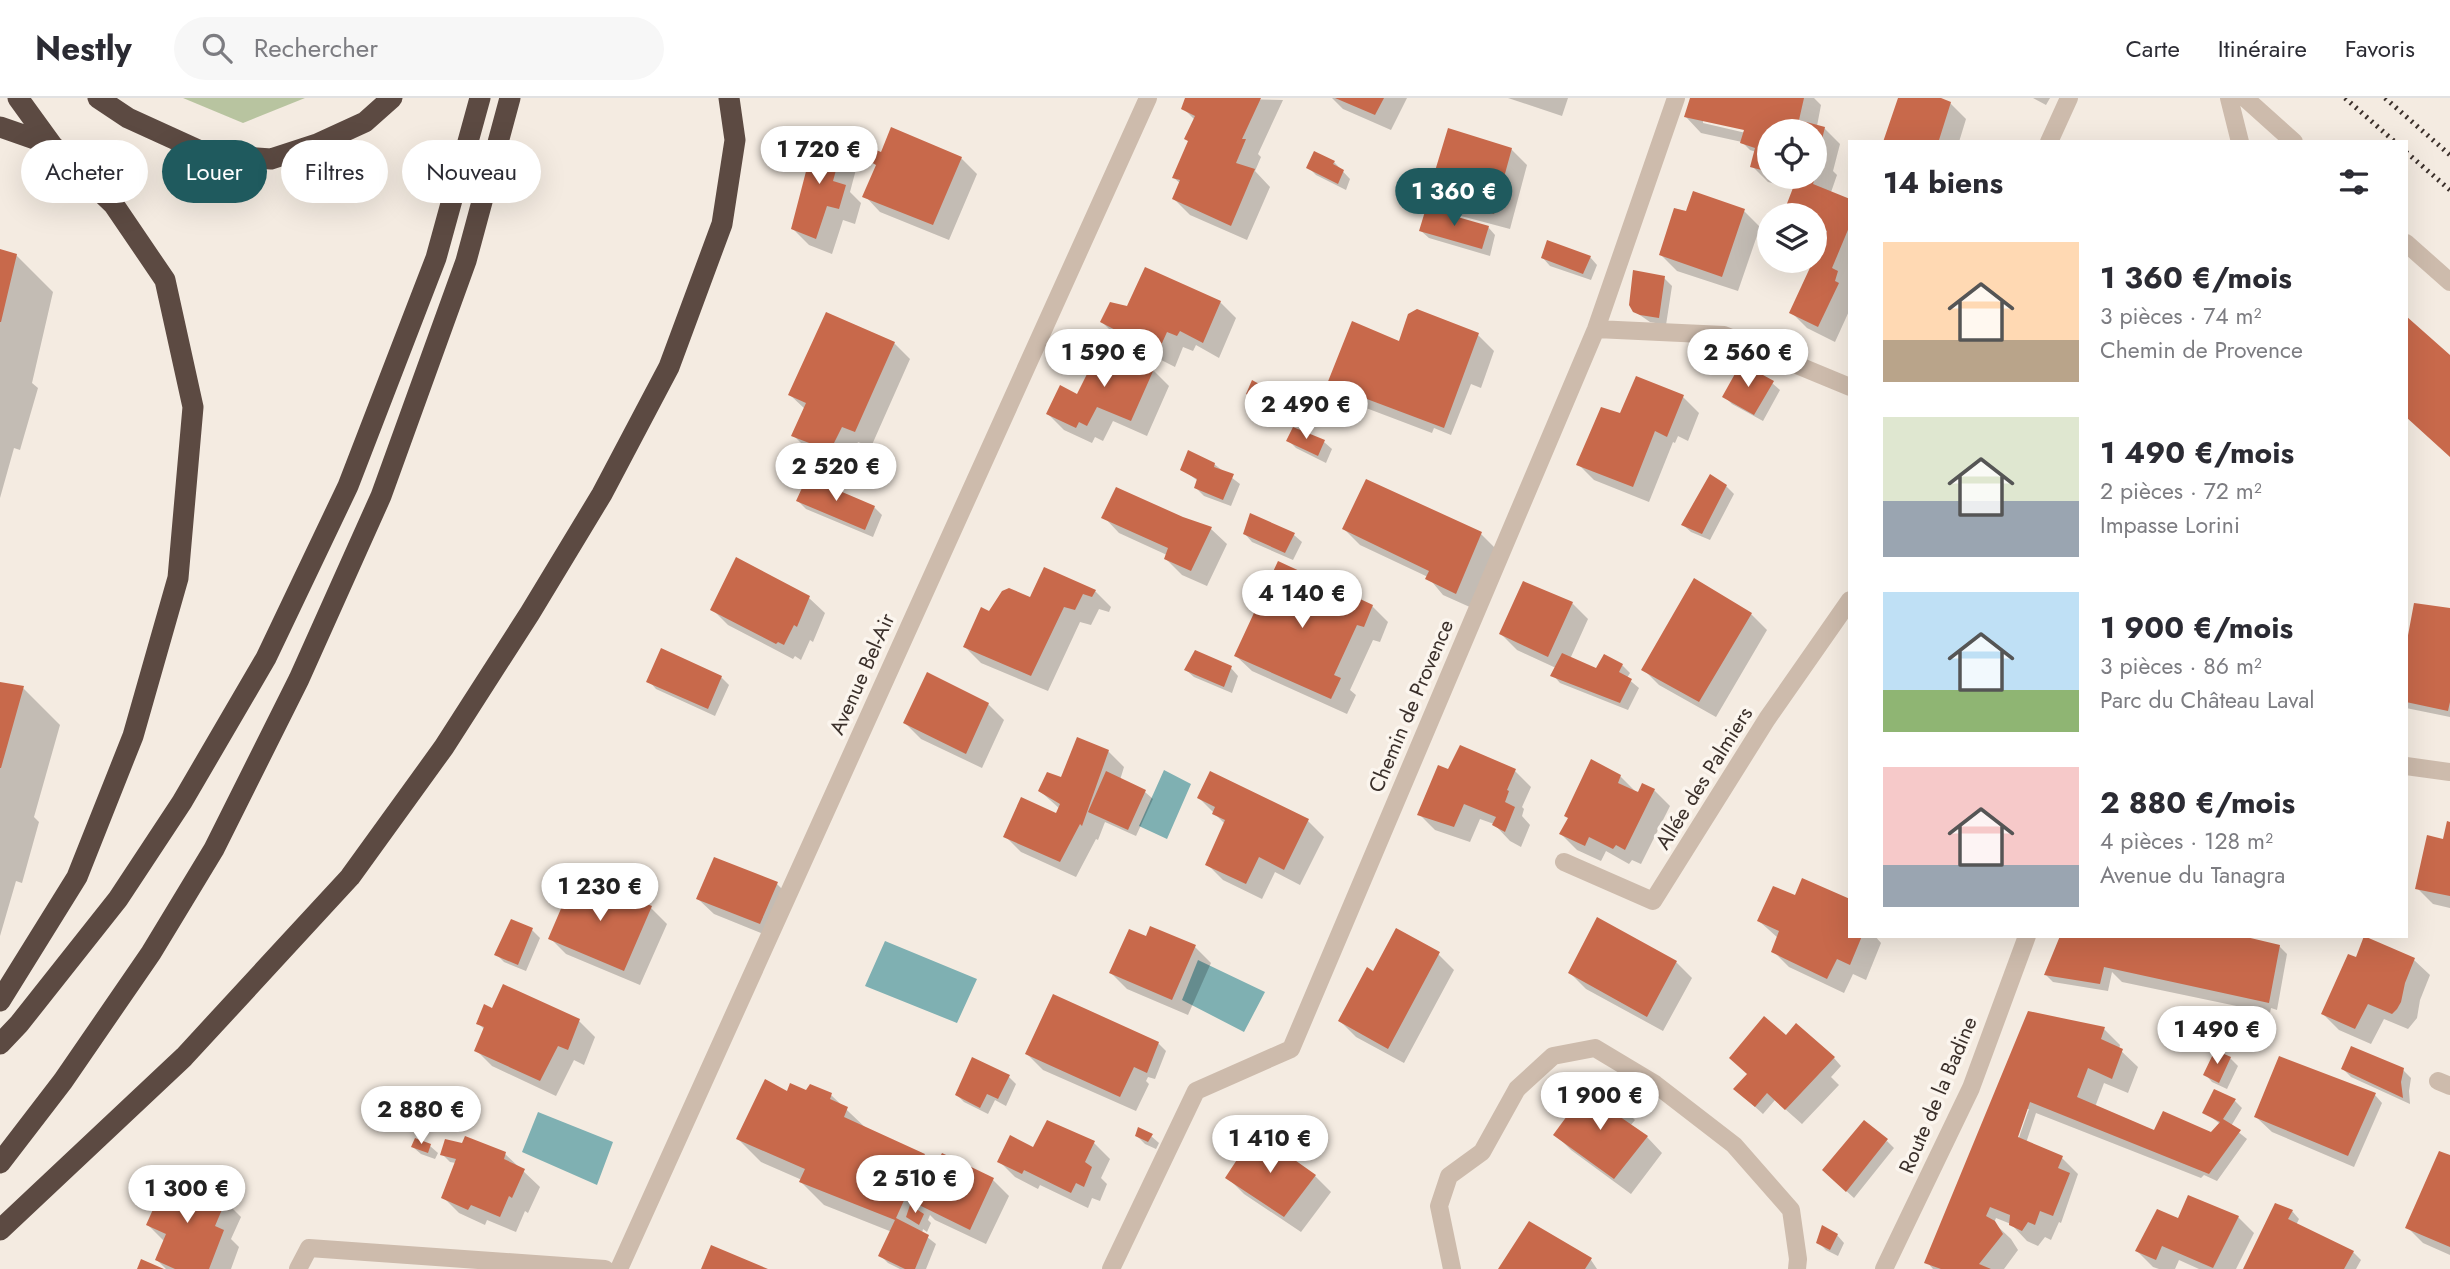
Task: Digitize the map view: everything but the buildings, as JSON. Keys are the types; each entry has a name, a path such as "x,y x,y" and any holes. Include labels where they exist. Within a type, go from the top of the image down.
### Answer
{"highway":[{"path":"18,98 48,140"},
{"path":"98,98 128,118 207,154 271,159 317,144 365,122 393,98"},
{"path":"0,1044 19,1024 118,899 182,802 266,658 348,486 436,258 480,98"},
{"path":"0,1163 64,1081 151,953 214,849 299,679 381,496 466,261 510,98"},
{"path":"0,1230 184,1057 350,877 444,747 602,494 670,367 722,224 735,140 729,98"},
{"path":"0,127 38,140"},
{"path":"0,1001 78,877 133,736 178,578 193,407 164,280 112,203"}],"street":[{"name":"Avenue Bel-Air","path":"619,1269 1148,98"},
{"name":"Chemin de Provence","path":"1111,1269 1196,1091 1291,1049 1596,329 1676,98"},
{"path":"2050,140 2069,98"},
{"path":"2229,98 2240,140"},
{"path":"2245,98 2292,140"},
{"path":"2408,245 2450,282"},
{"path":"1596,329 1724,335 1848,386"},
{"name":"Allée des Palmiers","path":"1564,862 1653,901 1767,719 1848,603"},
{"path":"2408,766 2450,772"},
{"name":"Route de la Badine","path":"1884,1269 1971,1088 2026,938"},
{"path":"1452,1269 1439,1206 1449,1176 1482,1152 1517,1089 1553,1056 1595,1048 1654,1084 1734,1144 1791,1210 1797,1269"},
{"path":"298,1269 309,1248 605,1269"}],"green space":[{"path":"183,98 305,98 243,123"}],"water":[{"path":"1164,770 1191,784 1167,839 1139,826"},
{"path":"885,941 977,979 957,1023 865,986"},
{"path":"1198,960 1265,992 1244,1032 1182,1000"},
{"path":"538,1112 613,1142 597,1185 522,1152"}],"railway":[{"path":"2345,98 2393,140"},
{"path":"2385,98 2450,155"},
{"path":"2408,154 2450,190"}]}
